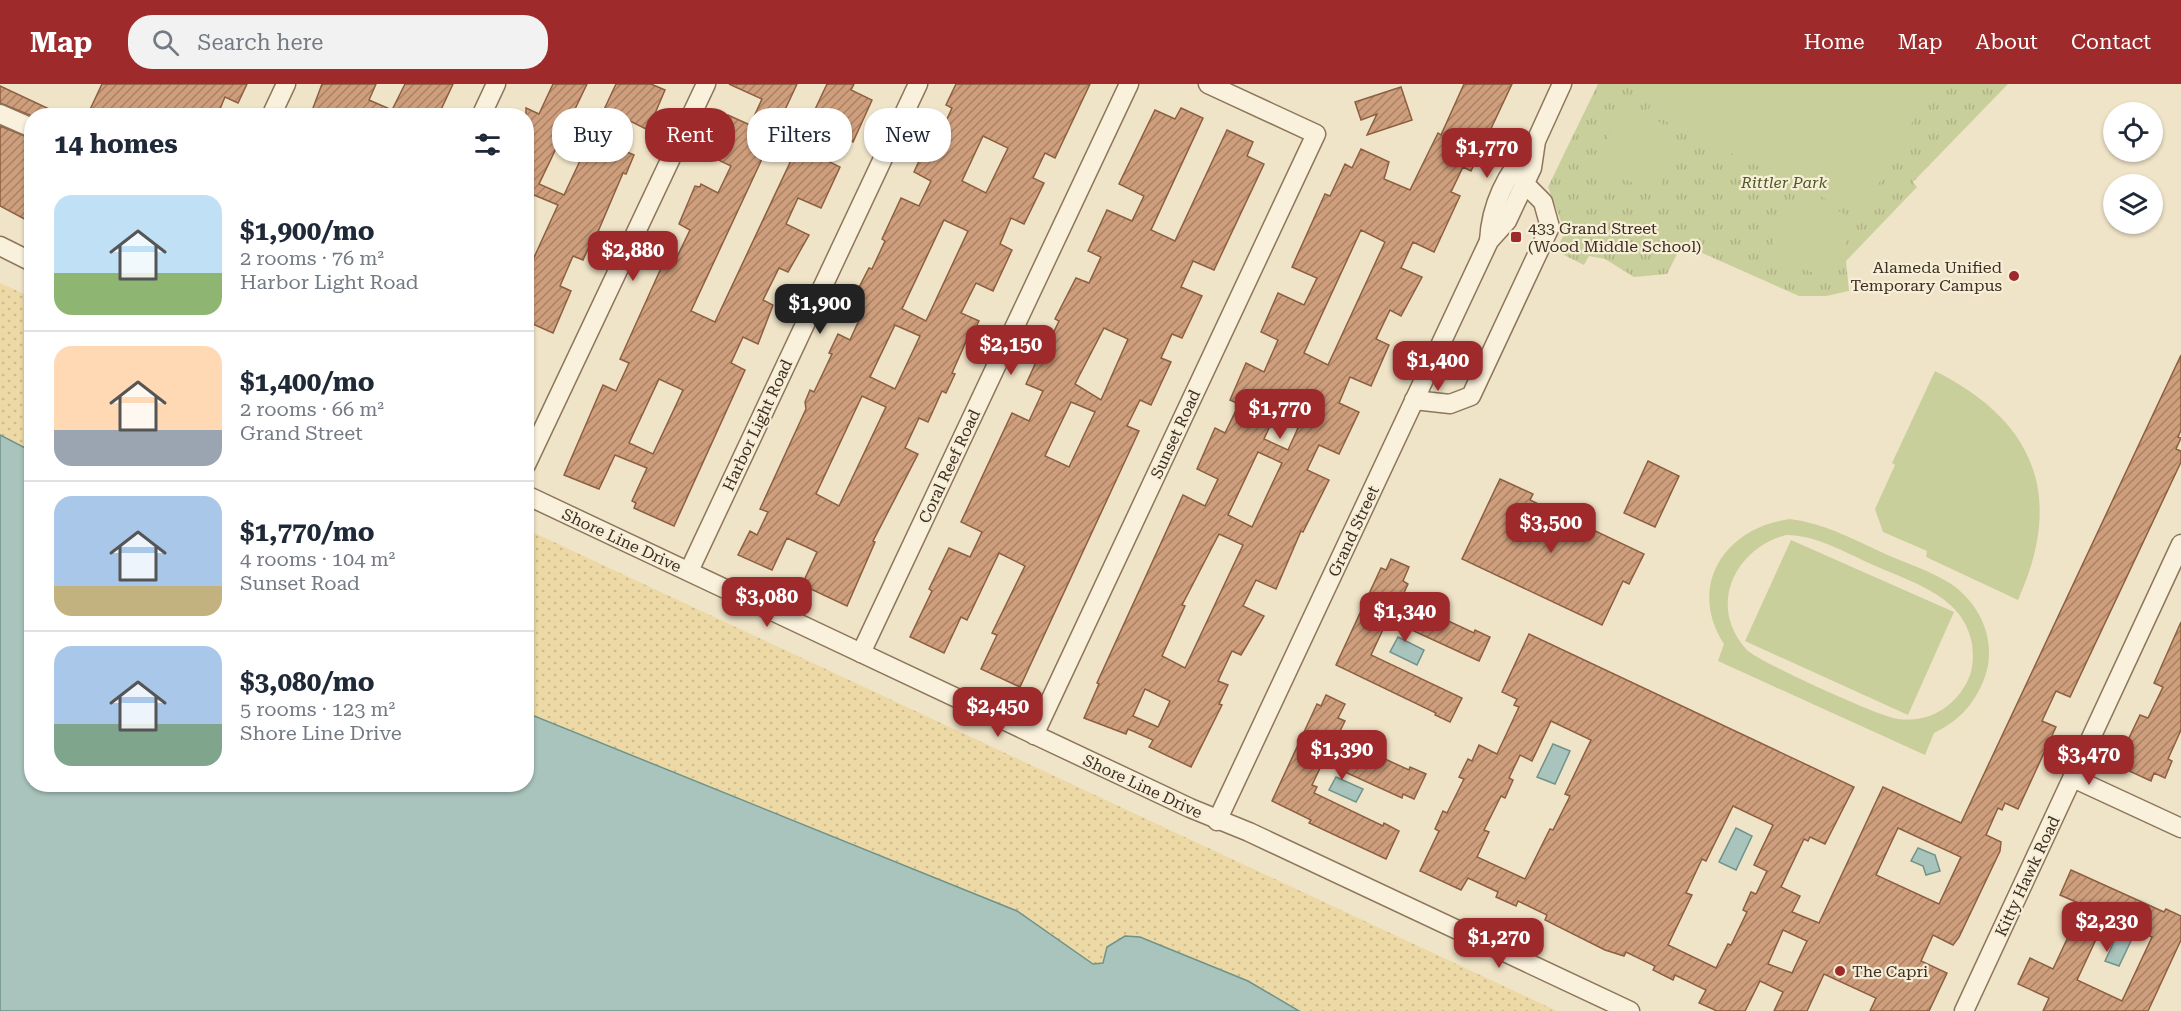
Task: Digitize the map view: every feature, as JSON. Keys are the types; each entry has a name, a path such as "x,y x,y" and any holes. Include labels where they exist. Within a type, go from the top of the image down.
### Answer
{"street":[{"path":"276,108 286,84"},
{"path":"486,108 496,84"},
{"path":"534,448 706,84"},
{"name":"Harbor Light Road","path":"689,571 918,84"},
{"name":"Coral Reef Road","path":"861,653 1129,84"},
{"name":"Sunset Road","path":"1034,735 1316,134 1208,84"},
{"name":"Grand Street","path":"1217,821 1489,241 1507,221 1525,184 1532,168 1536,141 1562,84"},
{"path":"0,114 24,124"},
{"name":"Grand Street","path":"1489,241 1490,215 1514,164 1536,141"},
{"path":"1414,400 1450,404 1471,396 1550,227 1543,202 1525,184"},
{"path":"0,246 24,258"},
{"name":"Shore Line Drive","path":"534,499 1217,821 1249,832 1630,1011"},
{"name":"Kitty Hawk Road","path":"1964,1011 2181,544"},
{"path":"2073,778 2181,828"}],"green space":[{"name":"Rittler Park","path":"1598,84 2008,84 1913,182 1917,187 1846,261 1849,291 1826,296 1799,296 1682,244 1667,274 1634,277 1605,259 1589,256 1584,265 1556,251 1565,232 1548,187"},
{"path":"1662,84 1933,84 1861,216 1647,112"},
{"path":"1619,110 1640,113 1654,119 1664,126 1670,136 1669,162 1657,194 1603,169 1600,155"},
{"path":"1813,198 1858,221 1831,271 1818,275 1768,253 1784,220 1796,207"},
{"path":"1935,371 1969,391 1997,413 2018,438 2032,465 2039,495 2039,527 2032,562 2018,600 1926,557 1927,551 1883,532 1875,509 1895,465 1892,463"},
{"path":"1790,519 1837,532 1948,582 1970,601 1984,626 1988,640 1989,654 1983,682 1974,699 1963,712 1934,733 1925,755 1718,661 1724,644 1713,622 1709,601 1711,581 1719,562 1731,547 1747,534 1767,524","holes":["1786,535 1830,545 1918,584 1947,602 1958,613 1967,627 1972,644 1973,661 1967,682 1950,704 1938,712 1917,719 1893,718 1816,686 1747,650 1735,633 1729,616 1728,598 1732,582 1740,566 1752,553 1768,542"]},
{"path":"1791,540 1954,612 1908,715 1745,641"}],"sand":[{"path":"0,283 24,294 24,447 0,435"},
{"path":"534,533 1557,1011 1299,1011 1248,981 1140,937 1125,936 1103,963 1093,964 1017,911 534,716"}],"water":[{"path":"0,435 24,447 24,792 534,792 534,716 1017,911 1093,964 1103,963 1107,947 1125,936 1140,937 1248,981 1299,1011 0,1011"},
{"path":"1398,637 1424,650 1417,665 1390,652"},
{"path":"1553,744 1570,751 1555,784 1537,777"},
{"path":"1336,777 1363,789 1356,802 1329,790"},
{"path":"1736,828 1752,836 1736,870 1719,862"},
{"path":"1918,848 1935,855 1940,871 1926,875 1923,866 1911,861"},
{"path":"2117,935 2131,941 2119,966 2105,961"}],"building":[{"path":"102,84 247,84 238,103 225,97 220,108 91,108"},
{"path":"322,84 376,84 369,100 387,108 313,108"},
{"path":"405,84 453,84 442,108 393,108"},
{"path":"553,84 587,84 575,108 552,108 552,157 539,184 564,195 579,162 631,162 626,174 623,173 594,241 592,240 583,260 573,256 560,286 571,291 553,333 534,325 534,258 558,205 534,195 534,112 539,114"},
{"path":"616,84 651,84 665,90 657,108 645,108 645,128 633,122 633,108 605,108"},
{"path":"729,84 797,84 786,108 758,108 762,99"},
{"path":"827,84 854,84 851,90 872,100 868,108 864,108 864,118 853,142 852,108 816,108"},
{"path":"956,84 1090,84 1055,158 1045,153 1033,178 1044,183 1024,224 1011,218 1000,244 1012,250 993,291 976,283 961,313 979,321 972,336 969,335 946,393 942,391 928,422 919,418 905,448 918,454 873,541 875,542 847,606 802,585 817,552 813,550 787,538 772,570 738,555 750,531 757,535 768,512 760,509 806,409 805,402 810,390 814,392 832,354 829,353 838,334 850,340 864,309 851,303 869,268 872,269 885,241 882,239 901,198 919,206 931,181 914,172 919,162 951,162 952,108 946,105","holes":["983,136 1008,148 986,193 962,181","944,220 968,231 926,321 902,309","895,325 920,336 895,389 870,377","862,396 886,407 839,506 816,494"]},
{"path":"1464,84 1512,84 1471,171 1463,167 1451,192 1460,196 1434,252 1413,242 1401,268 1422,277 1401,316 1390,310 1376,339 1389,345 1371,386 1350,377 1339,403 1359,412 1339,454 1319,445 1307,470 1329,480 1303,532 1301,531 1276,589 1256,580 1243,606 1264,616 1241,655 1232,651 1218,681 1228,685 1219,704 1222,705 1191,767 1149,747 1153,740 1128,729 1126,734 1084,718 1099,684 1097,683 1183,495 1205,506 1218,479 1197,469 1215,428 1225,433 1239,404 1230,400 1246,363 1264,372 1278,340 1261,332 1278,293 1304,305 1317,278 1292,267 1325,194 1330,196 1345,164 1352,168 1361,149 1389,162 1384,179 1410,190 1438,133 1441,135","holes":["1361,230 1385,242 1328,365 1304,353","1274,417 1298,428 1288,450 1264,439","1258,452 1282,463 1252,527 1228,515","1219,534 1243,545 1185,668 1162,656 1185,606 1182,605","1145,689 1170,701 1158,727 1133,716"]},
{"path":"0,86 47,108 24,108 24,113 0,103"},
{"path":"1401,87 1412,120 1367,135 1377,114 1361,120 1355,102"},
{"path":"1181,108 1203,118 1151,230 1175,241 1227,130 1253,142 1247,156 1264,164 1214,270 1193,261 1181,287 1202,296 1182,338 1172,334 1161,358 1171,362 1151,405 1140,400 1127,426 1139,431 1020,687 981,669 997,635 992,633 1025,566 999,553 967,620 961,617 944,653 910,637 932,591 929,589 949,548 970,557 982,532 961,522 1012,413 1029,421 1043,391 1026,384 1042,349 1045,350 1059,321 1055,319 1076,278 1089,283 1101,257 1088,251 1107,210 1132,221 1144,196 1119,184 1155,110 1175,119","holes":["1104,328 1128,339 1101,400 1075,384","1071,402 1095,412 1069,467 1045,456"]},
{"path":"735,118 747,124 747,162 761,162 691,311 715,322 790,162 830,162 840,167 821,208 798,198 786,224 809,235 788,272 779,268 763,300 773,305 758,344 743,337 731,363 745,370 674,526 634,508 636,503 632,501 647,468 615,455 599,489 564,475 603,385 616,391 629,363 620,359 667,255 676,259 690,230 679,224 695,186 700,187 701,184 718,193 731,166 723,162 735,162","holes":["659,379 683,390 653,454 629,443"]},
{"path":"0,126 24,136 24,219 0,206"},
{"path":"2181,355 2181,430 2178,437 2181,438 2176,449 2181,451 2181,462 2070,697 2056,691 2042,721 2056,727 2018,809 2005,803 2002,810 1998,808 1986,835 2001,842 2000,851 1959,937 1953,945 1933,935 1921,961 1947,973 1929,1011 1870,1011 1876,998 1824,974 1807,1011 1774,1011 1783,992 1760,981 1745,1011 1717,1011 1699,1003 1706,990 1675,975 1673,980 1653,970 1655,966 1626,952 1624,956 1605,950 1545,920 1547,915 1518,901 1516,906 1496,897 1498,892 1468,878 1461,890 1420,871 1439,831 1435,829 1443,811 1447,813 1464,779 1459,777 1468,759 1472,761 1479,745 1497,754 1519,707 1514,705 1517,699 1502,692 1529,634 1854,787 1825,844 1810,837 1808,841 1804,839 1781,887 1800,896 1792,912 1819,923 1883,787 1961,823","holes":["1551,721 1591,740 1565,794 1570,796 1553,830 1550,829 1525,879 1477,857 1489,832 1484,830 1501,796 1505,798 1513,780 1509,778 1520,755 1532,761","1733,806 1773,825 1754,865 1767,871 1756,894 1751,892 1743,910 1747,912 1731,945 1728,944 1716,968 1668,945 1692,895 1686,893 1702,859 1706,861","1898,828 1961,857 1939,904 1876,875","1783,930 1807,941 1792,973 1768,964"]},
{"path":"1648,461 1679,476 1655,527 1624,513"},
{"path":"1500,479 1533,494 1530,500 1644,554 1629,584 1623,581 1602,625 1462,559"},
{"path":"1391,559 1409,567 1403,581 1408,584 1401,599 1474,633 1475,630 1490,637 1479,661 1388,619 1371,655 1462,698 1450,722 1336,665 1381,568 1386,570"},
{"path":"2181,622 2181,730 2168,759 2172,761 2165,778 2154,773 2151,781 2116,765 2140,715 2148,718 2163,687 2154,683"},
{"path":"1326,695 1345,704 1338,718 1345,721 1337,737 1409,770 1410,767 1426,774 1414,799 1403,794 1402,798 1323,762 1312,785 1317,787 1314,793 1383,826 1384,823 1399,831 1386,859 1309,823 1311,820 1272,801 1317,704 1321,706"},
{"path":"2071,870 2164,912 2166,909 2181,916 2181,940 2148,1011 2043,1011 2049,998 2018,984 2030,958 2053,969 2083,905 2060,895","holes":["2107,916 2152,937 2122,1001 2077,980"]}],"place":[{"name":"433 Grand Street (Wood Middle School)","path":"1516,237"},
{"name":"Alameda Unified Temporary Campus","path":"2014,276"},
{"name":"The Capri","path":"1840,971"}]}
